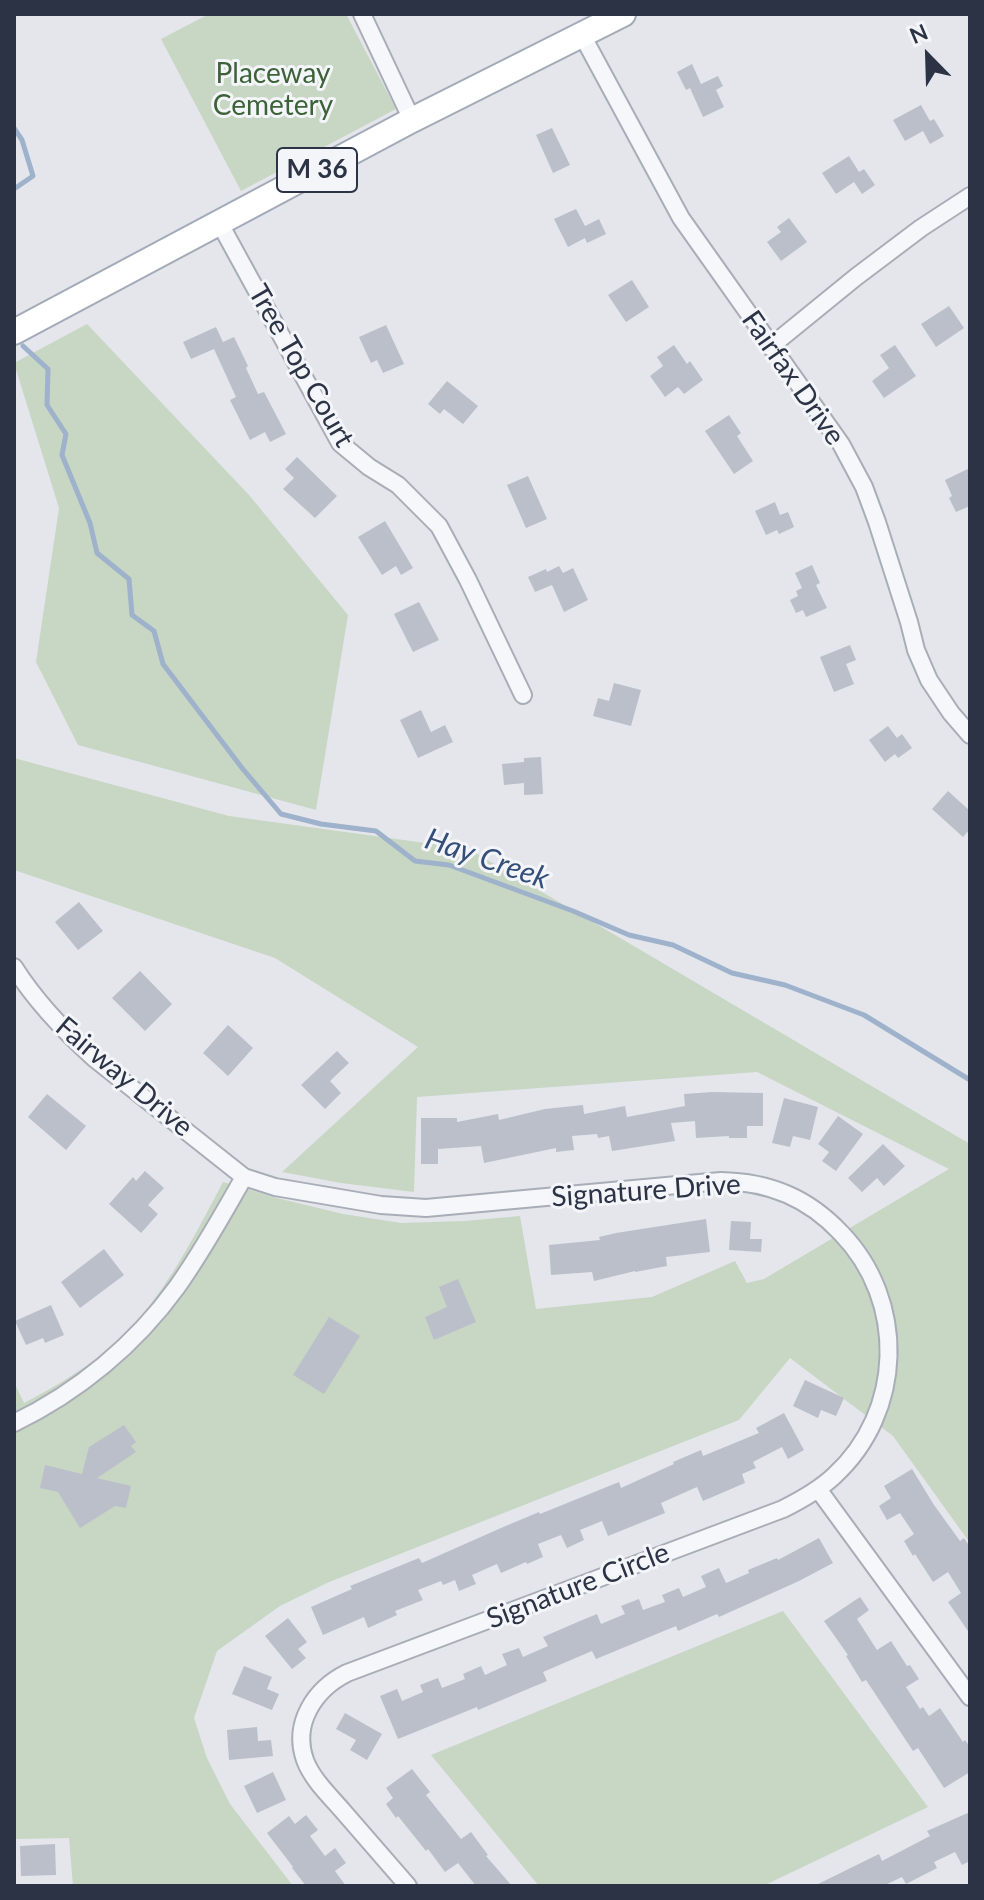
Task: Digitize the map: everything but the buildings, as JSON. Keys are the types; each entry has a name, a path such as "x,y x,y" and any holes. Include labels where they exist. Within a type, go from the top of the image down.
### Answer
{"main road":[{"name":"M 36","path":"14,332 412,120 623,14"}],"street":[{"path":"362,14 412,120"},
{"name":"Fairfax Drive","path":"582,35 681,218 841,444 864,487 916,650 929,680 970,735"},
{"path":"770,347 856,277 970,196"},
{"name":"Tree Top Court","path":"219,222 340,443 369,467 398,485 444,534 523,695"},
{"name":"Fairway Drive","path":"14,967 43,1007 74,1040 244,1177"},
{"path":"14,1423 78,1385 144,1327 193,1265 244,1177"},
{"name":"Signature Drive","path":"244,1177 275,1187 426,1208 721,1181 757,1183 790,1195 823,1215 861,1255 875,1282 889,1327 887,1376 871,1426 849,1459 818,1489"},
{"path":"818,1489 970,1697"},
{"name":"Signature Circle","path":"408,1886 319,1783 306,1763 302,1742 304,1722 312,1702 327,1684 347,1673 783,1509 818,1489"}],"green space":[{"name":"Placeway Cemetery","path":"209,14 346,14 396,109 241,191 161,39"},
{"path":"87,324 249,495 348,615 316,810 78,745 36,662 59,508 14,363"},
{"path":"14,758 229,816 469,849 970,1144 970,1543 893,1436 790,1358 739,1420 329,1582 280,1606 217,1651 194,1718 207,1758 230,1804 293,1886 73,1886 69,1838 14,1839 14,1382 24,1403 78,1372 126,1333 168,1280 223,1182 343,1214 401,1223 520,1216 536,1309 652,1297 735,1261 747,1283 764,1279 949,1169 757,1072 417,1097 414,1192 282,1172 418,1047 275,958 14,870"},
{"path":"783,1611 928,1807 763,1886 539,1886 431,1755"}],"waterway":[{"name":"Hay Creek","path":"14,128 22,140 33,176 14,189"},
{"name":"Hay Creek","path":"23,346 48,369 47,405 66,434 62,455 90,523 97,553 129,579 132,615 154,631 163,664 281,814 321,824 376,831 415,861 449,865 629,935 673,945 732,973 785,985 864,1015 970,1080"}]}
